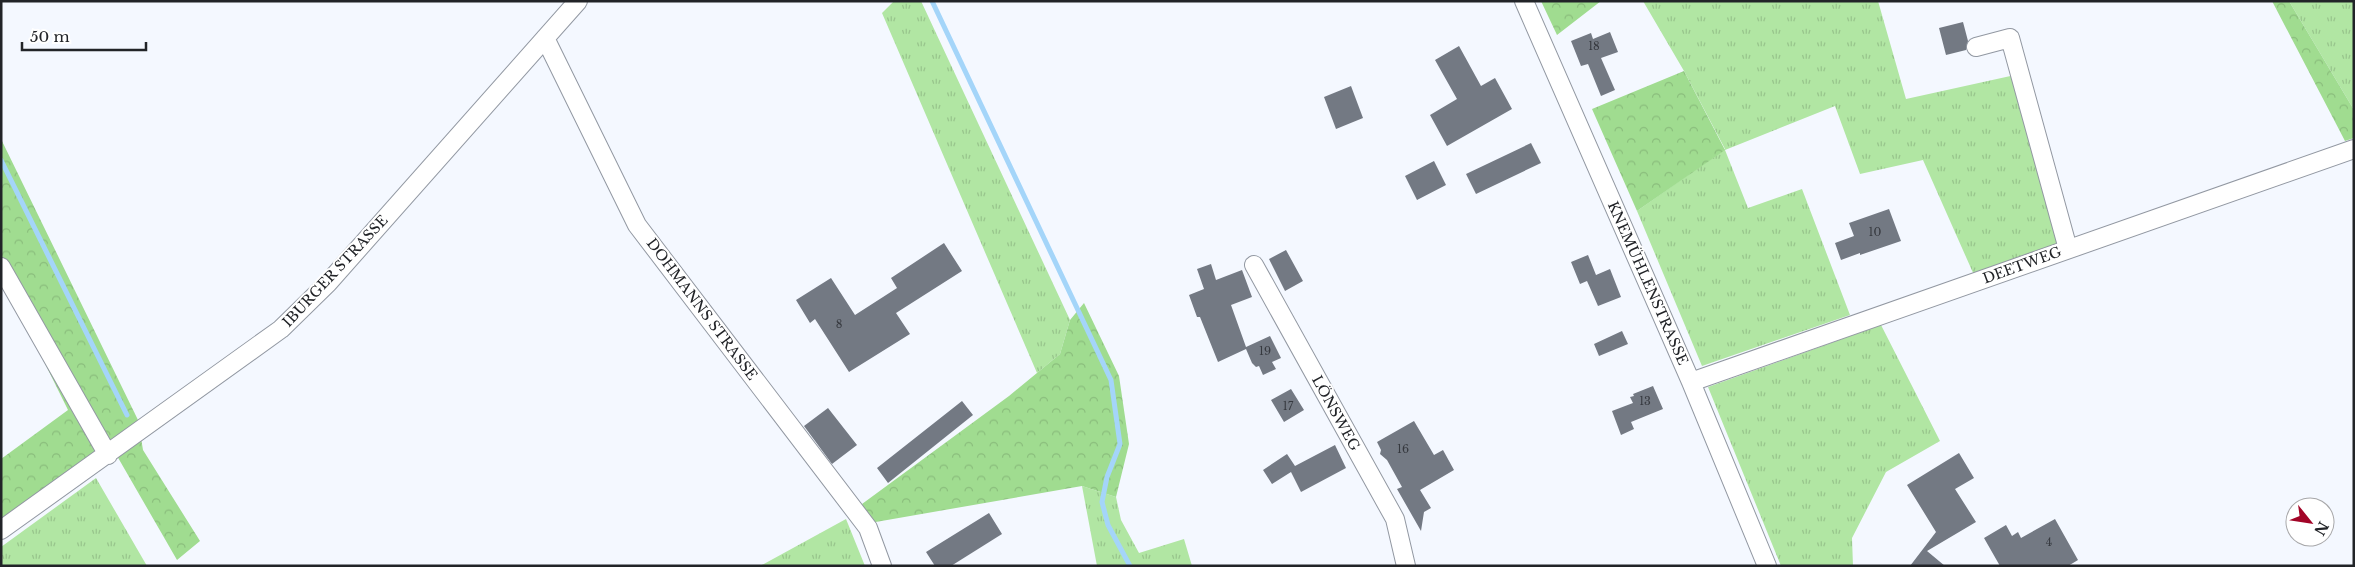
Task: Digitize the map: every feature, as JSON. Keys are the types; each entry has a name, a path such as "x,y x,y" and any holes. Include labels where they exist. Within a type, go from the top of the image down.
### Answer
{"street":[{"name":"IBURGER STRASSE","path":"1,530 281,329 328,283 578,1"},
{"name":"KNEMÜHLENSTRASSE","path":"1524,1 1691,382 1767,566"},
{"name":"DOHMANNS STRASSE","path":"545,38 637,225 868,528 882,566"},
{"path":"1976,47 2010,38 2068,249"},
{"name":"DEETWEG","path":"1691,382 2354,149"},
{"name":"LÖNSWEG","path":"1254,265 1395,519 1406,566"},
{"path":"1,267 108,455"}],"green space":[{"path":"894,1 921,1 1070,320 1060,354 1037,373 882,13"},
{"path":"1541,1 1601,1 1557,35"},
{"path":"1643,1 1878,1 1906,99 2015,75 2061,245 1974,275 1923,160 1860,174 1835,106 1725,150 1748,208 1802,189 1850,315 1702,366 1637,211 1725,149 1684,71"},
{"path":"2272,1 2289,1 2354,110 2354,138 2345,141"},
{"path":"2289,1 2354,1 2354,110"},
{"path":"1684,71 1725,150 1637,211 1592,109"},
{"path":"1,139 138,420 143,450 200,541 177,560 109,442 1,520 1,459 68,410 11,295 1,266"},
{"path":"1084,303 1119,376 1129,444 1116,497 1082,486 870,523 862,504 1009,396 1060,354 1070,320"},
{"path":"1881,325 1940,441 1886,472 1852,538 1853,566 1781,566 1708,387"},
{"path":"96,478 147,566 1,566 1,547"},
{"path":"1082,486 1116,497 1121,520 1139,553 1184,539 1192,566 1097,566"},
{"path":"846,519 865,566 760,566"}],"building":[{"path":"1963,22 1968,41 1966,50 1946,55 1939,28"},
{"path":"1610,32 1618,52 1601,58 1615,90 1601,96 1588,64 1581,66 1571,41 1591,33 1593,39"},
{"path":"1459,46 1481,86 1495,78 1512,109 1447,146 1430,115 1457,99 1435,60"},
{"path":"1351,86 1363,118 1336,129 1324,97"},
{"path":"1531,143 1541,163 1476,194 1466,174"},
{"path":"1434,161 1446,185 1417,200 1405,176"},
{"path":"1889,209 1901,241 1841,260 1835,243 1854,236 1849,223"},
{"path":"944,243 962,271 896,313 910,334 849,372 815,319 810,323 796,300 831,278 855,315 897,288 891,278"},
{"path":"1286,250 1303,281 1285,291 1269,259"},
{"path":"1588,255 1596,275 1610,269 1621,297 1598,306 1587,281 1580,284 1571,262"},
{"path":"1211,264 1216,280 1242,270 1252,297 1231,305 1246,347 1270,336 1281,358 1272,362 1276,369 1263,375 1259,366 1256,367 1252,363 1246,349 1218,362 1189,295 1204,289 1197,269"},
{"path":"1622,331 1628,344 1599,356 1594,344"},
{"path":"1653,386 1663,409 1631,422 1634,429 1621,435 1612,411 1633,403 1630,397 1634,396 1633,394"},
{"path":"1291,389 1304,410 1284,422 1271,400"},
{"path":"962,401 973,415 888,483 877,468"},
{"path":"828,408 857,445 832,464 804,426"},
{"path":"1414,421 1434,455 1443,450 1454,470 1420,490 1431,508 1424,512 1421,531 1397,489 1402,487 1387,460 1380,454 1381,450 1377,442"},
{"path":"1335,445 1346,468 1301,492 1291,472 1272,484 1263,470 1287,454 1295,466"},
{"path":"1959,453 1974,478 1955,489 1976,522 1927,551 1945,566 1910,566 1936,532 1907,485"},
{"path":"989,513 1002,534 951,566 935,566 926,552"},
{"path":"2055,519 2078,560 2068,566 2000,566 1984,538 2006,525 2012,536 2018,532 2021,538"}],"waterway":[{"path":"932,1 1111,380 1120,444 1107,477 1102,502 1108,525 1130,566"},
{"path":"1,160 127,415"}]}
